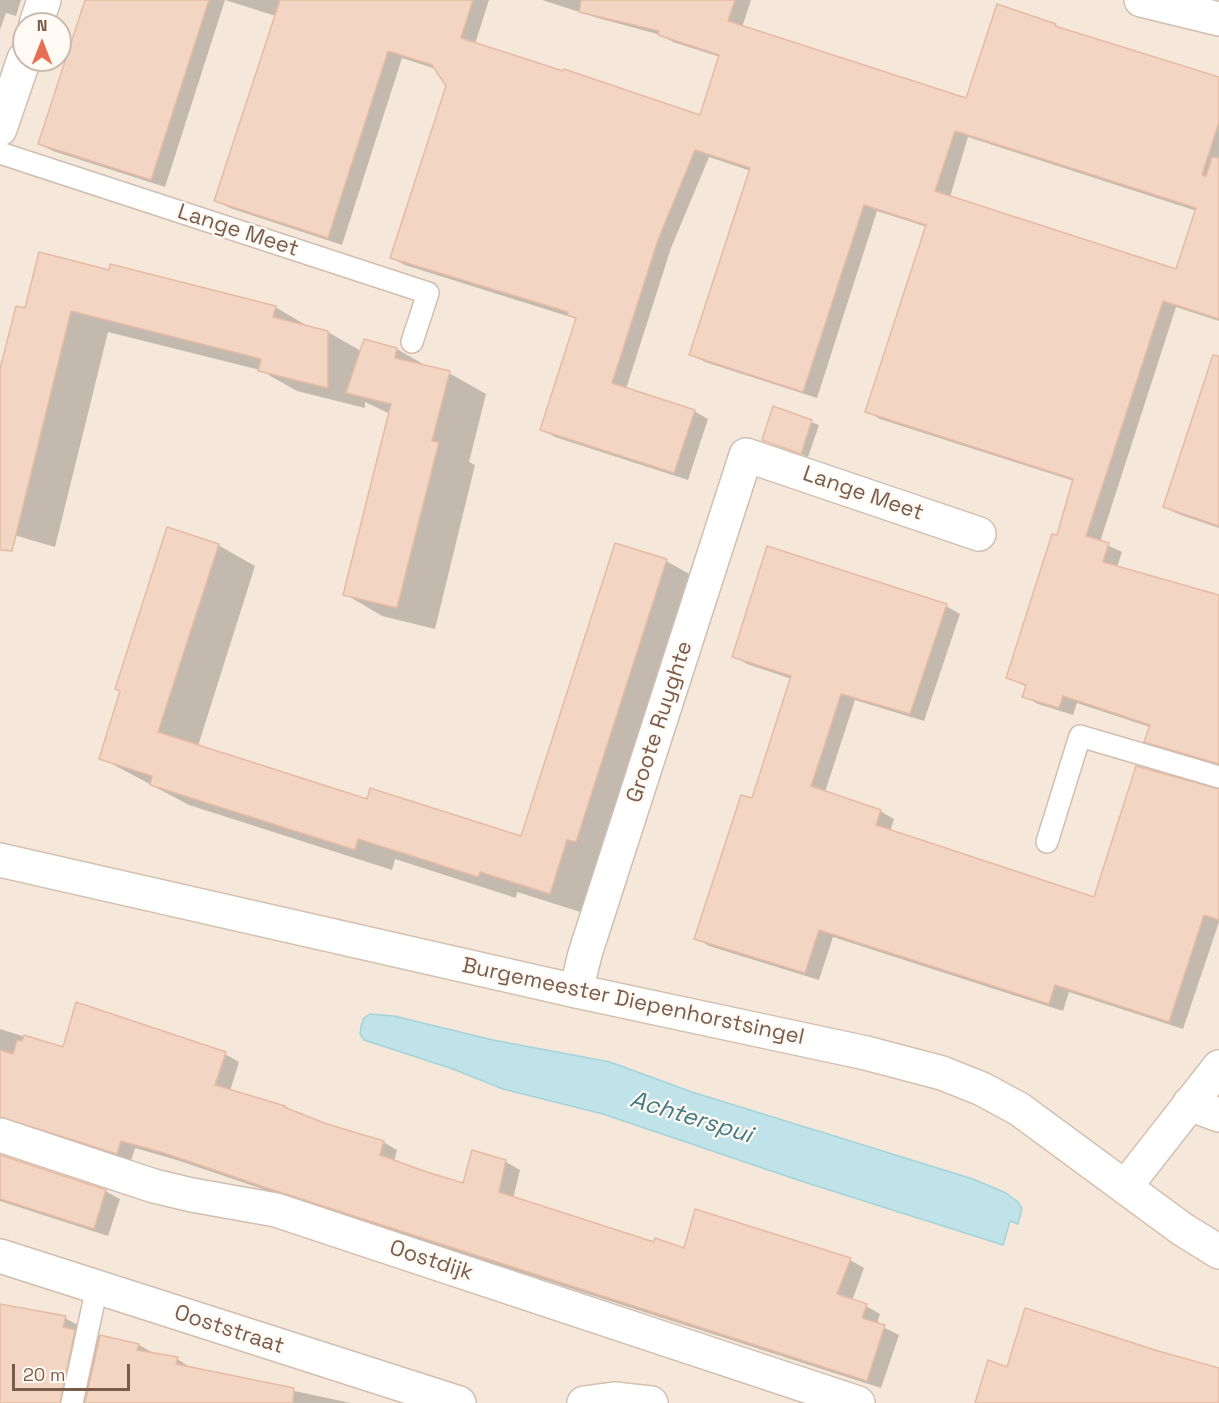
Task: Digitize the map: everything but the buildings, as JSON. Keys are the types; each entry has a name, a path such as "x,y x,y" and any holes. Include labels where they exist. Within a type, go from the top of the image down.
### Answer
{"street":[{"path":"1141,0 1219,19"},
{"path":"0,129 20,72"},
{"name":"Lange Meet","path":"746,455 979,534"},
{"name":"Groote Ruyghte","path":"576,991 585,954 746,455"},
{"name":"Burgemeester Diepenhorstsingel","path":"0,860 576,991 866,1053 942,1073 982,1089 1019,1109 1182,1229 1219,1252"},
{"path":"1125,1187 1204,1110 1219,1067"},
{"name":"Oostdijk","path":"0,1135 173,1191 276,1210 858,1403"},
{"name":"Ooststraat","path":"0,1256 459,1403"},
{"path":"584,1403 622,1399 651,1403"}],"lane":[{"name":"Lange Meet","path":"0,153 428,293 412,342"},
{"path":"1047,842 1080,736 1219,777"},
{"path":"72,1403 97,1287"}],"shaded area":[{"path":"0,0 1219,0 1219,1403 0,1403"}],"water":[{"name":"Achterspui","path":"370,1014 394,1016 493,1040 610,1062 692,1092 973,1179 1006,1193 1017,1201 1022,1208 1018,1224 1010,1221 1003,1245 801,1181 603,1114 503,1089 453,1069 364,1040 360,1034 361,1026 364,1018"}]}
